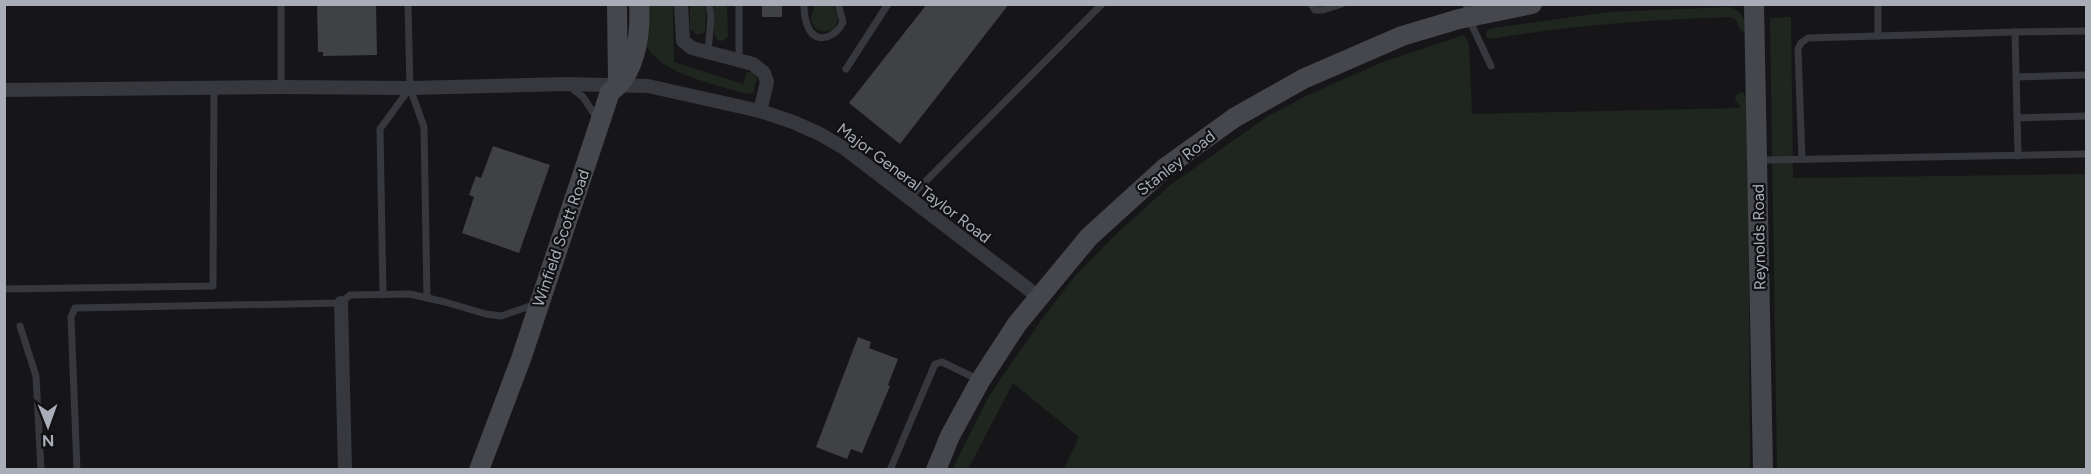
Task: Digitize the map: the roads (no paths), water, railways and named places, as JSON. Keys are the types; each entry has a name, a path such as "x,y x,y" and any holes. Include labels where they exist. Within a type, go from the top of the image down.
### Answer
{"street":[{"path":"617,4 618,86"},
{"name":"Winfield Scott Road","path":"479,470 540,303 610,92 618,86 632,62 640,20 639,4"},
{"path":"681,4 683,41 692,48 753,64 764,73 767,82 760,111"},
{"name":"Stanley Road","path":"936,470 950,436 980,381 1017,324 1089,237 1166,167 1234,118 1303,79 1402,36 1467,11 1532,4"},
{"name":"Reynolds Road","path":"1754,4 1763,470"},
{"name":"Major General Taylor Road","path":"4,90 410,88 566,84 648,86 760,111 820,134 844,148 1040,298"},
{"path":"341,303 345,470"}],"lane":[{"path":"281,4 281,87"},
{"path":"408,4 410,88 424,127 427,298"},
{"path":"708,52 711,17 709,4"},
{"path":"739,4 739,60"},
{"path":"804,4 809,30 816,37 827,38 841,28 843,22 838,4"},
{"path":"846,69 888,4"},
{"path":"909,198 1102,4"},
{"path":"1311,4 1314,10 1323,10 1342,4"},
{"path":"1878,4 1878,36"},
{"path":"1467,11 1491,66"},
{"path":"1802,159 1798,49 1801,43 1808,38 2086,31"},
{"path":"2015,32 2018,156"},
{"path":"2016,77 2086,75"},
{"path":"566,84 583,97 600,123"},
{"path":"4,289 213,286 214,88"},
{"path":"382,295 380,129 410,88"},
{"path":"2017,118 2086,116"},
{"path":"1757,160 2086,154"},
{"path":"77,470 71,317 75,308 341,303 350,295 410,294 501,316 540,303"},
{"path":"20,326 36,376 41,470"},
{"path":"890,470 934,364 942,362 980,381"}]}
